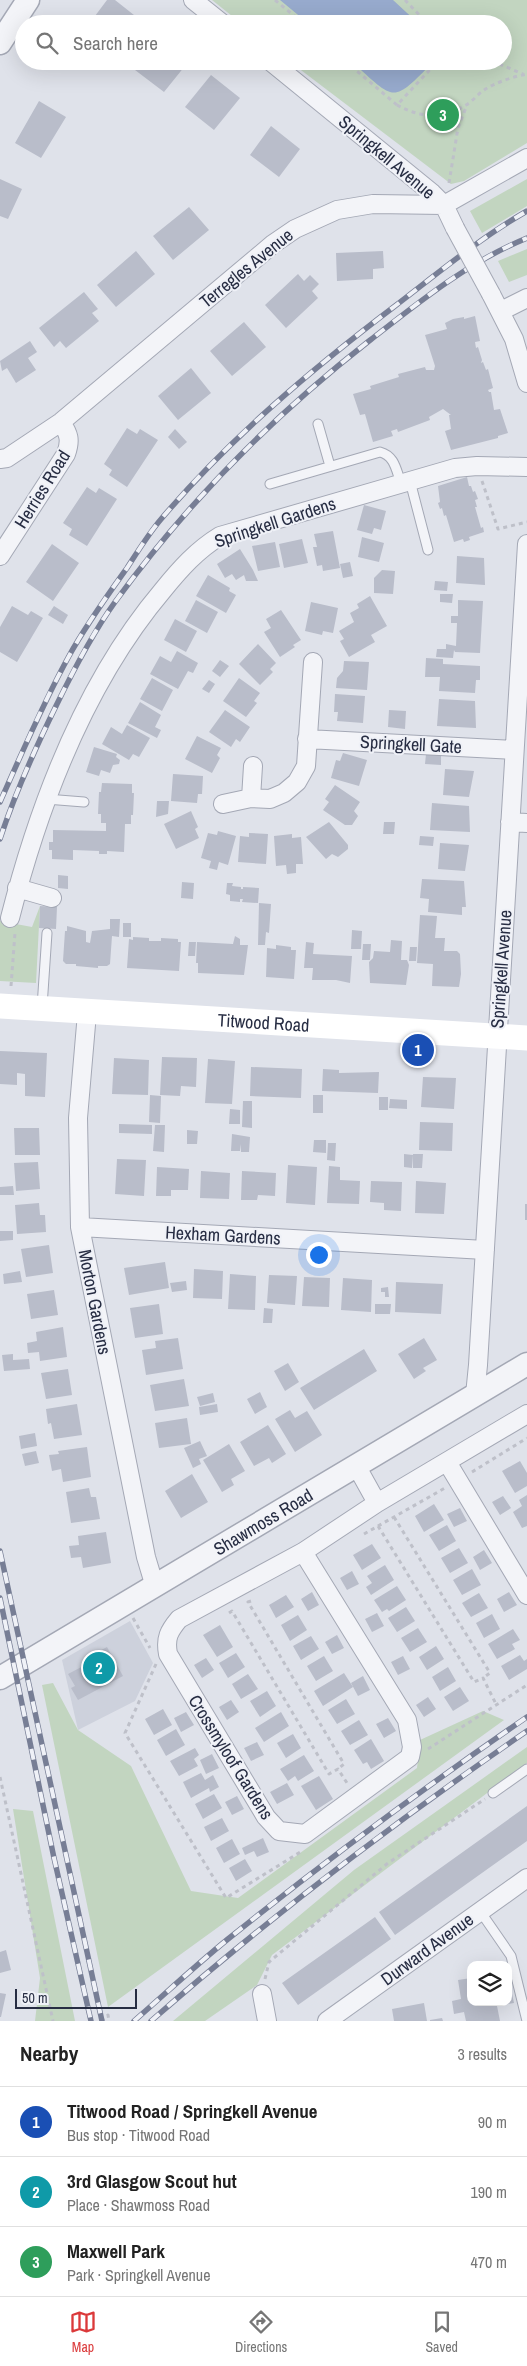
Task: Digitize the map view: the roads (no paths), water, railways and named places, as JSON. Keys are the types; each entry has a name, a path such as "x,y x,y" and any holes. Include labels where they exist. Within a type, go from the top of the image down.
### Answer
{"main road":[{"name":"Titwood Road","path":"5,1007 527,1038"}],"street":[{"path":"18,15 28,0"},
{"path":"193,0 212,15"},
{"path":"0,43 15,20"},
{"name":"Springkell Avenue","path":"281,70 402,167 444,206 501,311 514,339 527,383"},
{"path":"444,206 527,158"},
{"name":"Terregles Avenue","path":"0,459 7,458 61,422 273,244 295,229 317,217 353,206 373,204 444,206"},
{"path":"501,311 527,298"},
{"name":"Herries Road","path":"0,556 66,454 70,443 69,434 61,422"},
{"name":"Springkell Gardens","path":"10,918 46,799 70,741 127,639 152,604 204,546 220,536 455,468 477,466 527,467"},
{"name":"Springkell Avenue","path":"475,1395 497,1036 518,823 514,750 527,544"},
{"path":"223,804 251,798 270,799 284,793 297,782 306,766 313,662"},
{"name":"Springkell Gate","path":"307,739 514,750"},
{"path":"251,798 253,766"},
{"path":"18,888 52,898"},
{"name":"Morton Gardens","path":"87,1013 78,1118 80,1227 146,1557 155,1587"},
{"name":"Hexham Gardens","path":"80,1227 484,1250"},
{"name":"Shawmoss Road","path":"0,1678 527,1364"},
{"path":"303,1552 377,1503 527,1414"},
{"path":"447,1462 527,1595"},
{"path":"357,1467 377,1503"},
{"name":"Crossmyloof Gardens","path":"303,1552 407,1720 412,1747 410,1757 304,1834 279,1831 266,1817 163,1658 168,1632 179,1619 303,1552"},
{"name":"Durward Avenue","path":"327,2021 527,1878"},
{"path":"262,1994 267,2021"}],"lane":[{"path":"318,424 330,466"},
{"path":"270,484 380,452 387,454 393,460 405,482 428,550"},
{"path":"46,799 84,802"},
{"path":"42,1010 47,933"},
{"path":"493,1793 526,1771"},
{"path":"480,1911 512,1956 527,2021"}],"water":[{"path":"280,0 393,0 409,15 298,15"},
{"path":"361,70 425,70 401,91 393,92 386,90"}],"railway":[{"path":"0,802 59,674 76,644 162,518 215,460 244,432 333,354 459,256 527,211"},
{"path":"0,839 33,755 83,653 115,602 172,530 233,462 265,430 333,370 406,312 464,271 527,238"},
{"path":"0,1551 102,2021"},
{"path":"0,1598 54,1858 91,2021"},
{"path":"134,2021 216,1949 301,1881 413,1797 527,1717"},
{"path":"151,2021 242,1944 335,1870 527,1731"}],"place":[{"name":"Maxwell Park","path":"443,115"},
{"name":"Titwood Road / Springkell Avenue","path":"418,1050"},
{"name":"3rd Glasgow Scout hut","path":"99,1668"}]}
